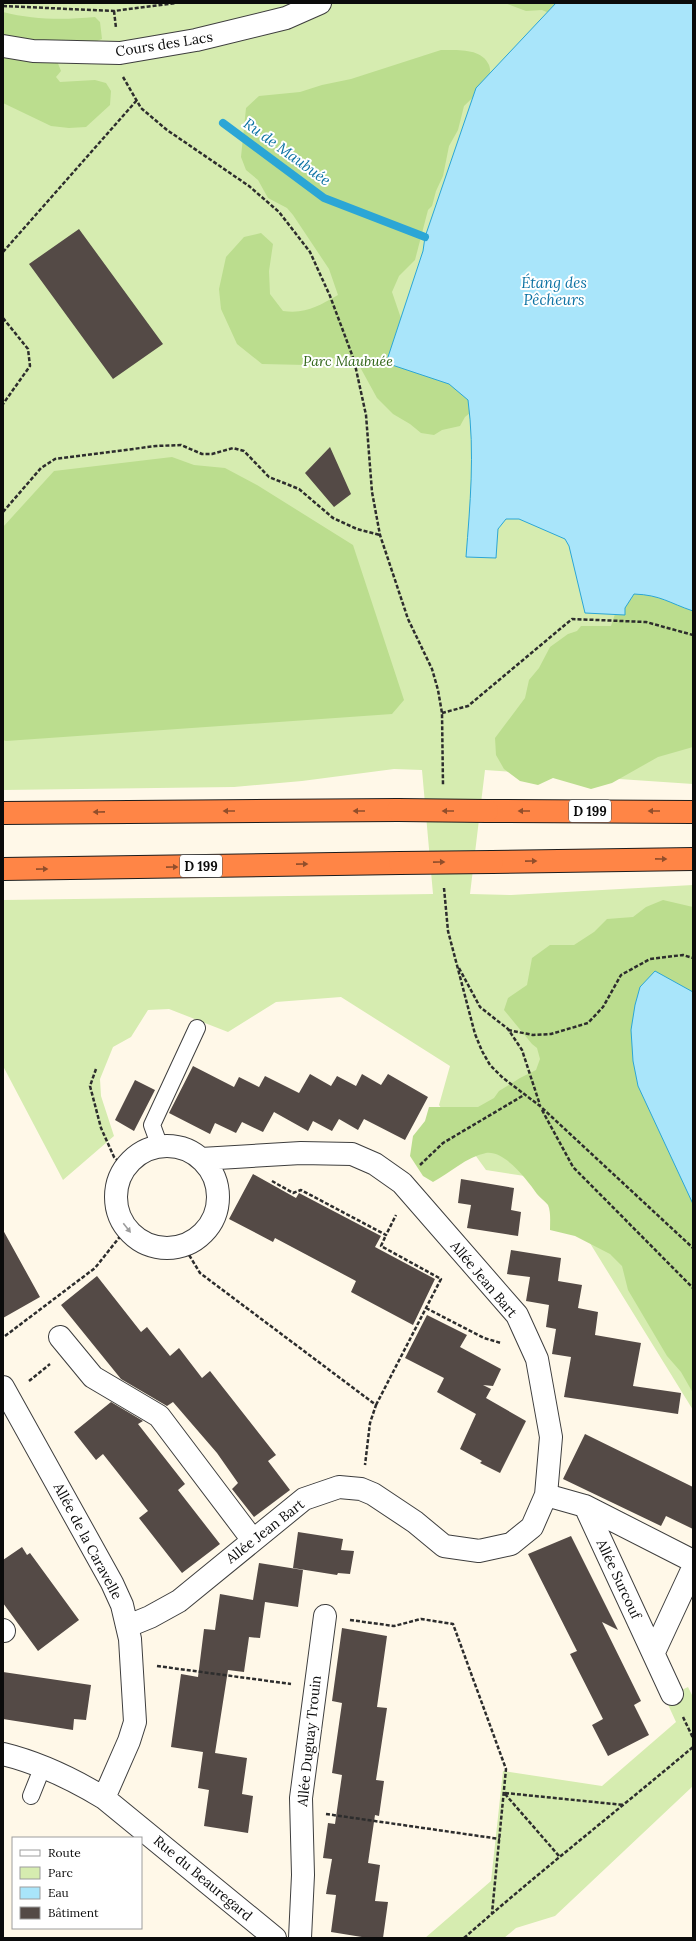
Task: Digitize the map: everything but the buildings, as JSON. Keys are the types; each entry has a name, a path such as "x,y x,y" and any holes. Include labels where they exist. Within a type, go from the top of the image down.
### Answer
{"highway":[{"name":"D 199","path":"3,813 398,810 693,812"},
{"name":"D 199","path":"3,869 693,859"}],"street":[{"name":"Cours des Lacs","path":"3,46 33,51 120,53 196,40 286,18 320,3"},
{"path":"175,1146 189,1151 201,1159 212,1173 217,1189 217,1206 212,1221 202,1234 183,1245 171,1248 154,1247 139,1240 126,1229 119,1216 115,1201 117,1185 125,1168 132,1159 145,1151 160,1147 175,1146"},
{"name":"Allée Jean Bart","path":"128,1626 150,1617 179,1601 252,1539 304,1499 339,1486 361,1489 373,1494 415,1522 444,1546 479,1551 511,1544 532,1527 546,1495 551,1437 537,1359 517,1315 402,1183 375,1164 352,1154 301,1153 201,1159"},
{"path":"65,1343 92,1378 159,1416 252,1539"},
{"name":"Allée de la Caravelle","path":"3,1387 112,1583 122,1605 128,1626 135,1722 129,1741 104,1798"},
{"name":"Allée Surcouf","path":"546,1495 585,1506 693,1561"},
{"name":"Allée Surcouf","path":"585,1506 654,1652 672,1694"},
{"path":"654,1652 693,1568"},
{"name":"Allée Duguay Trouin","path":"300,1938 303,1875 301,1798 335,1618"},
{"name":"Rue du Beauregard","path":"3,1754 43,1766 72,1779 104,1798 275,1938"}],"lane":[{"path":"160,1147 152,1125 197,1028"},
{"path":"31,1796 43,1766"}],"path":[{"path":"3,6 114,11 176,3"},
{"path":"114,11 123,78 141,108 167,130 249,186 279,212 310,252 330,296 354,360 366,415 372,492 380,535 408,619 432,669 438,690 442,713 442,769"},
{"path":"3,252 137,100"},
{"path":"3,318 28,349 30,366 3,404"},
{"path":"3,512 41,468 55,459 156,446 181,445 202,454 212,454 233,448 244,451 269,477 299,488 332,518 357,529 380,535"},
{"path":"442,713 468,706 572,619 646,622 693,635"},
{"path":"444,896 448,931 475,1034 490,1065 524,1095 540,1106 693,1248"},
{"path":"508,1030 533,1035 551,1034 588,1023 603,1007 621,975 650,960 683,955 693,958"},
{"path":"456,963 480,1007 508,1030 522,1050 540,1106 573,1167 693,1288"},
{"path":"96,1069 90,1086 101,1128 114,1157 125,1168"},
{"path":"417,1168 443,1143 524,1095"},
{"path":"241,1156 252,1169 293,1193 302,1190 386,1235"},
{"path":"364,1468 370,1423 376,1405 441,1279 381,1246 398,1210"},
{"path":"6,1336 95,1268 126,1229"},
{"path":"183,1245 200,1273 376,1405"},
{"path":"426,1308 484,1338"},
{"path":"28,1381 65,1343"},
{"path":"335,1618 394,1626 422,1619 453,1624 506,1769 505,1793 492,1913"},
{"path":"149,1666 294,1684"},
{"path":"464,1938 559,1856 624,1805 693,1747"},
{"path":"505,1793 624,1805"},
{"path":"505,1793 559,1856"},
{"path":"323,1814 500,1839"}],"green space":[{"name":"Parc Maubuée","path":"3,3 693,3 693,784 485,770 470,894 511,895 693,885 693,1410 551,1180 486,1170 439,1105 450,1066 341,997 276,1002 228,1032 169,1009 148,1010 131,1037 113,1047 100,1079 101,1096 114,1136 63,1180 3,1066 3,900 433,894 422,770 394,769 302,781 234,787 3,790"},
{"path":"505,3 592,3 558,17 542,10 526,11"},
{"path":"3,12 26,17 49,19 95,17 100,22 102,39 91,43 57,61 61,71 56,77 60,82 95,80 106,83 111,91 110,105 86,127 69,128 51,126 3,103"},
{"path":"441,50 468,51 481,55 486,59 489,65 490,81 464,106 458,130 449,146 443,176 436,191 432,206 428,210 415,260 399,276 392,292 405,330 449,369 475,409 465,417 460,426 442,430 434,435 421,433 410,424 393,414 377,398 360,367 341,356 306,365 262,364 237,344 221,309 219,289 226,257 244,237 261,233 273,244 269,271 270,294 283,311 291,312 306,310 318,306 338,295 329,269 293,215 287,208 268,198 258,180 246,170 241,157 246,108 259,96 300,92 322,85 351,79"},
{"path":"172,457 194,465 225,468 257,485 353,545 404,700 392,714 3,740 3,527 54,471"},
{"path":"623,590 693,594 693,747 658,757 612,783 591,789 553,778 538,785 520,781 504,769 496,755 495,738 525,698 529,680 539,668 550,647 568,634 577,631 581,626 611,626"},
{"path":"663,900 693,907 693,1393 681,1372 667,1356 628,1290 622,1266 610,1254 575,1236 550,1230 550,1214 548,1205 508,1161 493,1153 486,1153 472,1158 433,1182 423,1176 410,1156 413,1136 425,1121 429,1107 478,1107 494,1098 499,1091 536,1070 540,1059 537,1048 504,1010 508,998 527,985 532,958 550,945 574,945 594,932 607,919 633,917 646,907"},
{"path":"688,1687 693,1697 693,1786 555,1916 516,1928 504,1938 425,1938 491,1881 503,1771 602,1786 676,1722 665,1698"}],"water":[{"name":"Étang des Pêcheurs","path":"556,3 693,3 693,611 658,598 634,594 625,608 625,615 585,613 569,546 565,539 519,519 506,519 498,529 496,558 466,557 471,459 468,400 449,384 386,363 423,251 425,237 476,88"},
{"path":"655,971 693,992 693,1204 638,1086 633,1061 631,1030 635,1005 640,987"}],"waterway":[{"name":"Ru de Maubuée","path":"223,123 324,198 425,237"}]}
